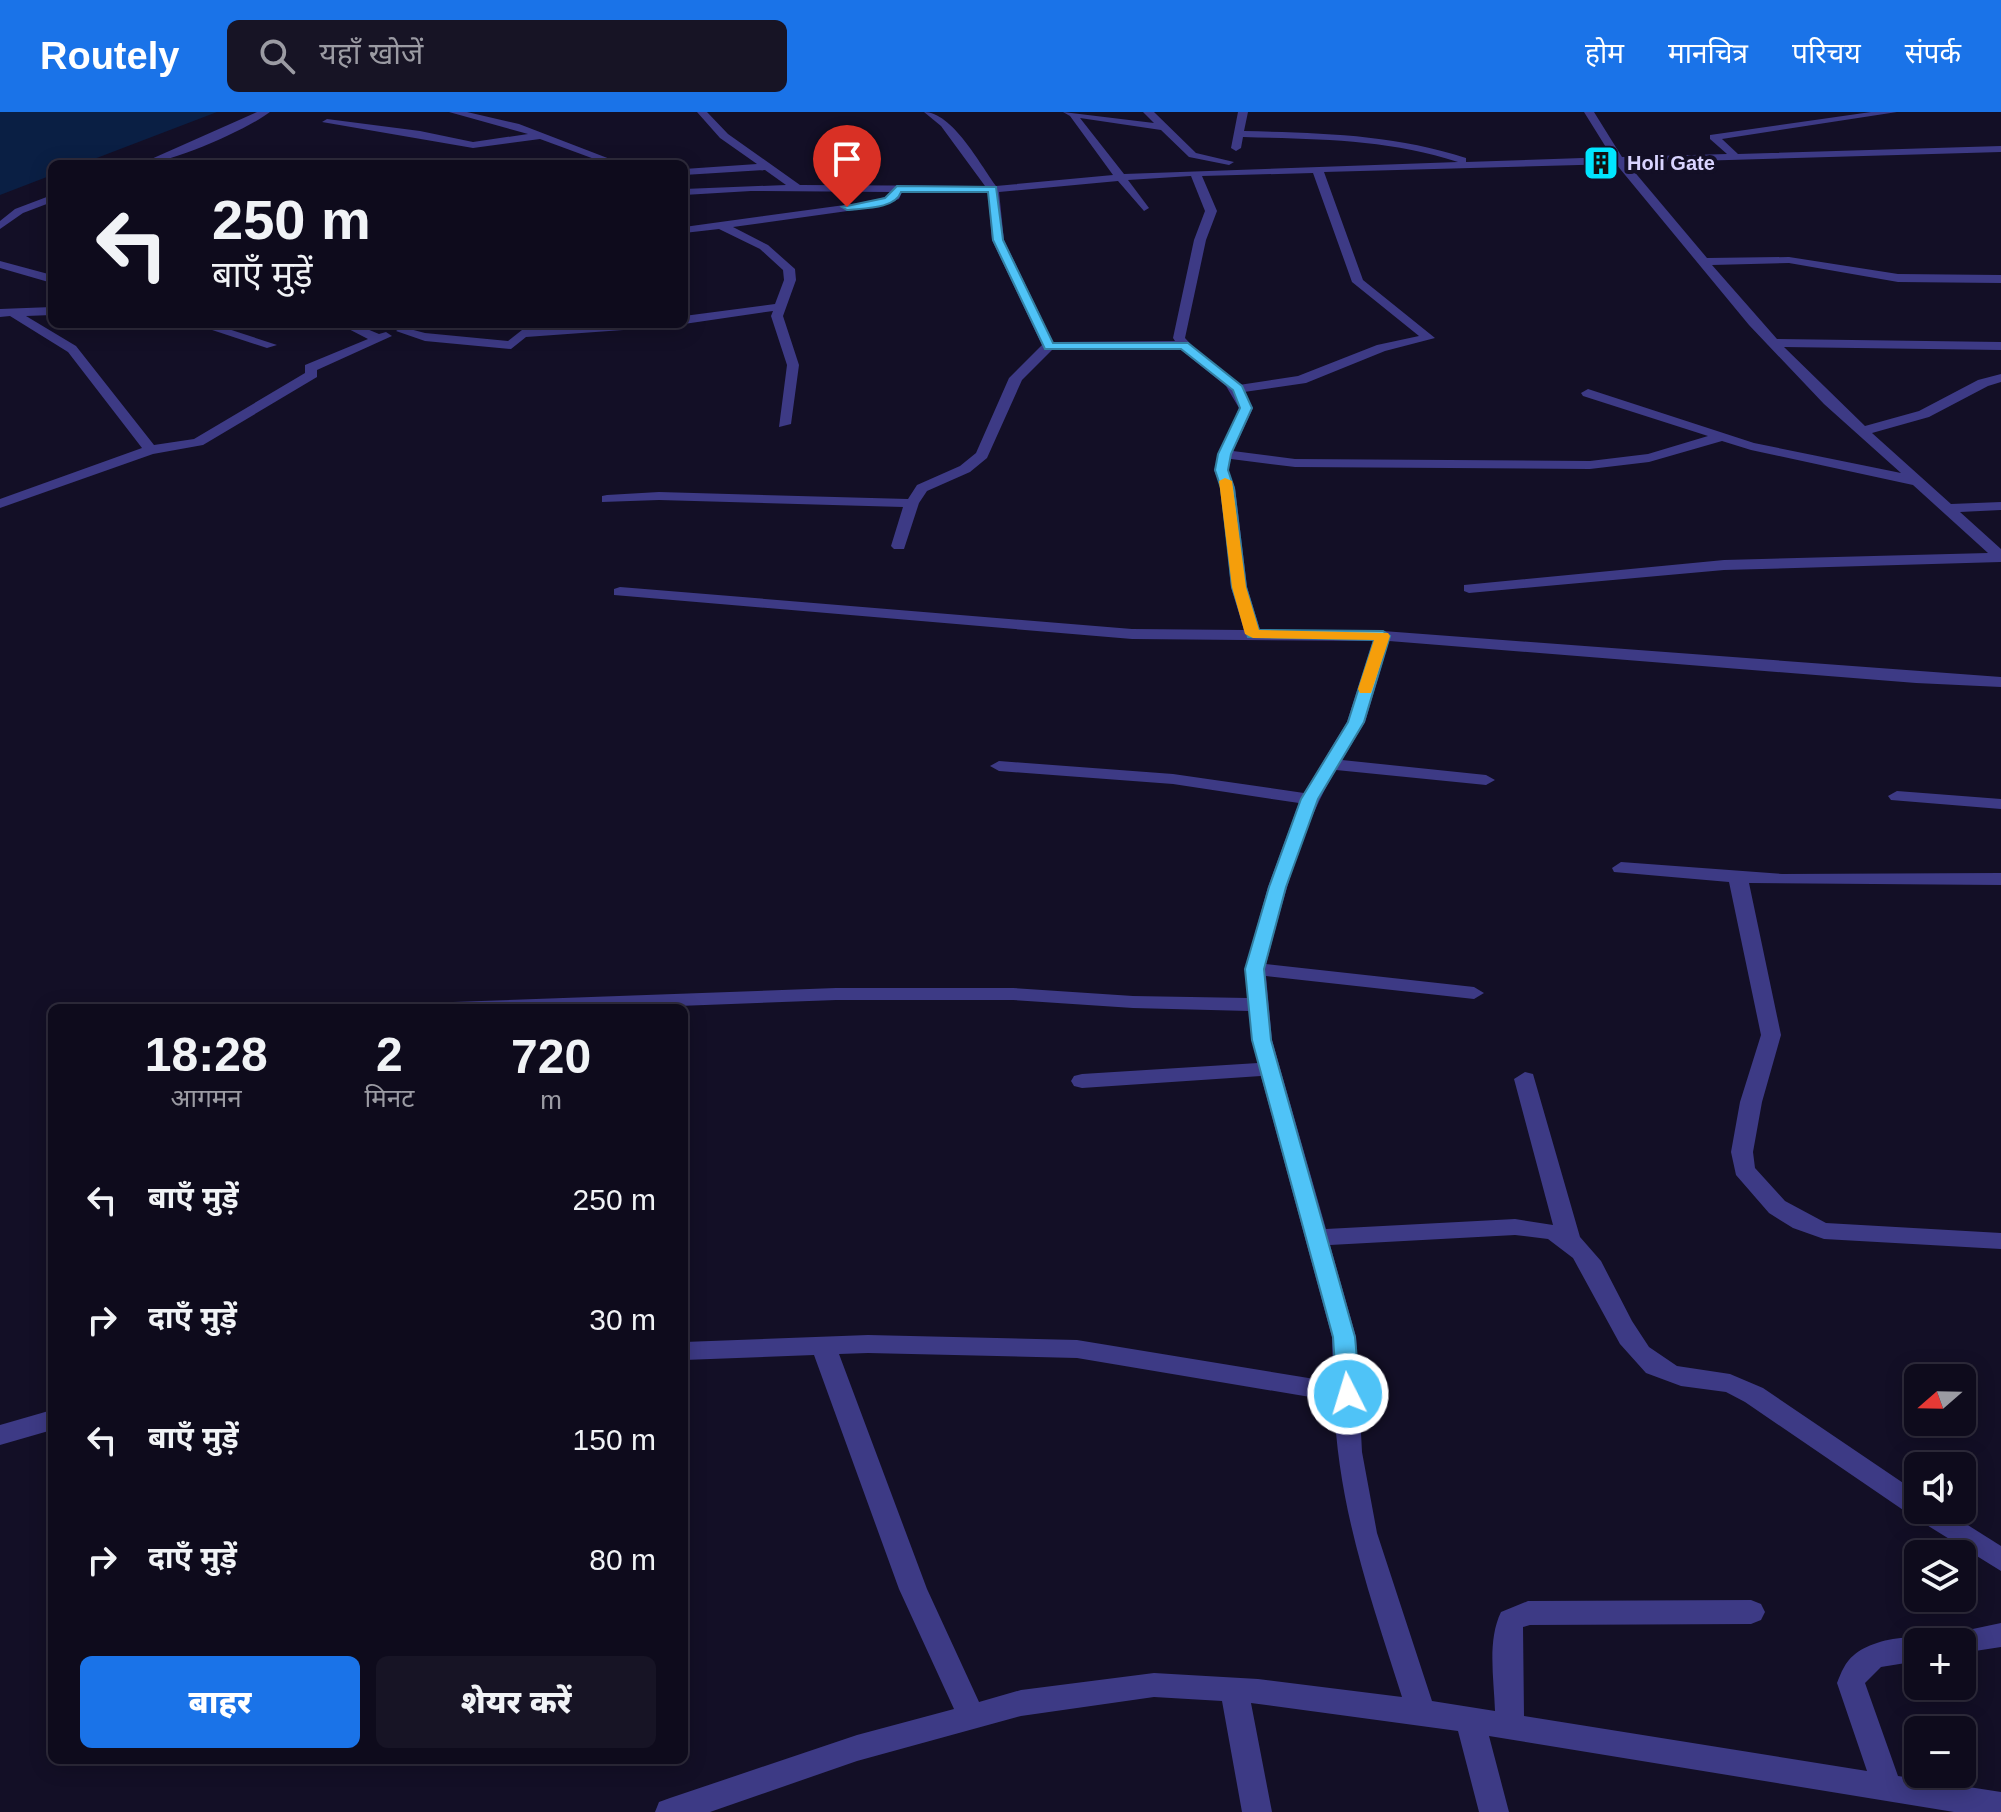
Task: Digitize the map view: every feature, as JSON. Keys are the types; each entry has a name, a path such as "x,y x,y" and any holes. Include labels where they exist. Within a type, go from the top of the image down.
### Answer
{"street":[{"path":"155,160 265,112"},
{"path":"454,112 488,118 607,160"},
{"path":"702,112 724,136 797,188"},
{"path":"929,112 945,124 993,189 998,240 1049,346"},
{"path":"1148,112 1193,155 1237,167"},
{"path":"1237,167 1237,134 1243,112"},
{"path":"1589,112 1619,160 1773,343 1863,431 2001,557"},
{"path":"1831,112 1845,119"},
{"path":"1737,158 1714,137 1892,112"},
{"path":"1071,115 1161,127"},
{"path":"1071,115 1144,208"},
{"path":"327,122 420,134 473,145 539,136"},
{"path":"1237,134 1393,141 1428,148 1474,164"},
{"path":"688,192 797,188 993,189 1237,167 1317,169 2001,149"},
{"path":"688,172 766,167"},
{"path":"1238,389 1301,380 1381,348 1429,338 1358,282 1317,169"},
{"path":"1195,173 1211,211 1200,240 1179,338 1238,389 1246,408 1221,470 1228,488 1239,587 1253,634"},
{"path":"688,229 876,204 895,197 897,189"},
{"path":"0,226 19,211 48,200"},
{"path":"721,225 764,247 789,269 790,280 777,316 793,365 784,424"},
{"path":"1703,262 1789,260 1898,278 2001,279"},
{"path":"0,278 0,266 48,278"},
{"path":"688,319 778,307"},
{"path":"7,314 48,311"},
{"path":"7,314 72,349 150,450"},
{"path":"214,328 271,345"},
{"path":"354,328 379,339"},
{"path":"0,504 150,450 198,442 312,374 310,368 410,328"},
{"path":"402,331 425,337 511,345 522,334 599,328"},
{"path":"1773,343 2001,346"},
{"path":"899,546 912,503 922,488 965,469 982,455 1016,378 1049,346 1184,345"},
{"path":"1863,431 1924,414 1983,383 2001,378"},
{"path":"1588,393 1721,437 1920,482"},
{"path":"1225,454 1295,463 1590,465 1649,458 1721,437"},
{"path":"607,499 659,496 912,503"},
{"path":"1949,508 2001,506"},
{"path":"1469,588 1724,565 2001,557"},
{"path":"620,592 1132,634 1383,636 2001,682"},
{"path":"1383,636 1356,722 1309,799 1278,887 1255,969 1262,1040 1344,1337 1349,1452 1364,1533 1421,1712"},
{"path":"1331,764 1486,780"},
{"path":"999,766 1173,779 1309,799"},
{"path":"1897,796 2001,804"},
{"path":"1621,868 1782,880 2001,879"},
{"path":"1738,877 1771,1035 1751,1102 1742,1152 1744,1170 1777,1207 1801,1222 1824,1231 2001,1241"},
{"path":"1255,969 1474,993"},
{"path":"562,1004 836,994 1013,994 1133,1002 1258,1005"},
{"path":"1082,1081 1270,1069"},
{"path":"1525,1079 1569,1240"},
{"path":"1315,1238 1515,1227 1548,1231 1569,1240 1587,1260 1632,1344 1654,1365 1676,1376 1730,1384 1754,1395 1904,1497"},
{"path":"688,1351 823,1345 1077,1349 1348,1394"},
{"path":"823,1345 913,1589 972,1717"},
{"path":"0,1435 48,1421"},
{"path":"1945,1524 2001,1560"},
{"path":"1510,1726 1507,1637 1511,1620 1528,1613 1751,1612"},
{"path":"1976,1639 2001,1635"},
{"path":"1887,1787 1851,1683 1857,1666 1869,1658 1904,1652"},
{"path":"670,1812 857,1748 1021,1703 1154,1685 1234,1690 1421,1712 1887,1787 1946,1804 2001,1806"},
{"path":"1234,1690 1257,1812"},
{"path":"1470,1720 1494,1812"}],"water":[{"path":"0,112 217,112 91,160 48,160 48,177 0,195"}],"slow traffic":[{"path":"1225,481 1239,587 1253,634 1383,636 1366,689"}],"place":[{"name":"Holi Gate","path":"1601,163"}],"route":[{"path":"847,207 888,201 895,197 897,189 993,189 998,240 1049,346 1184,345 1238,389 1246,408 1221,470 1228,488 1239,587 1253,634 1383,636 1356,722 1309,799 1278,887 1255,969 1262,1040 1344,1337 1348,1394"}]}
